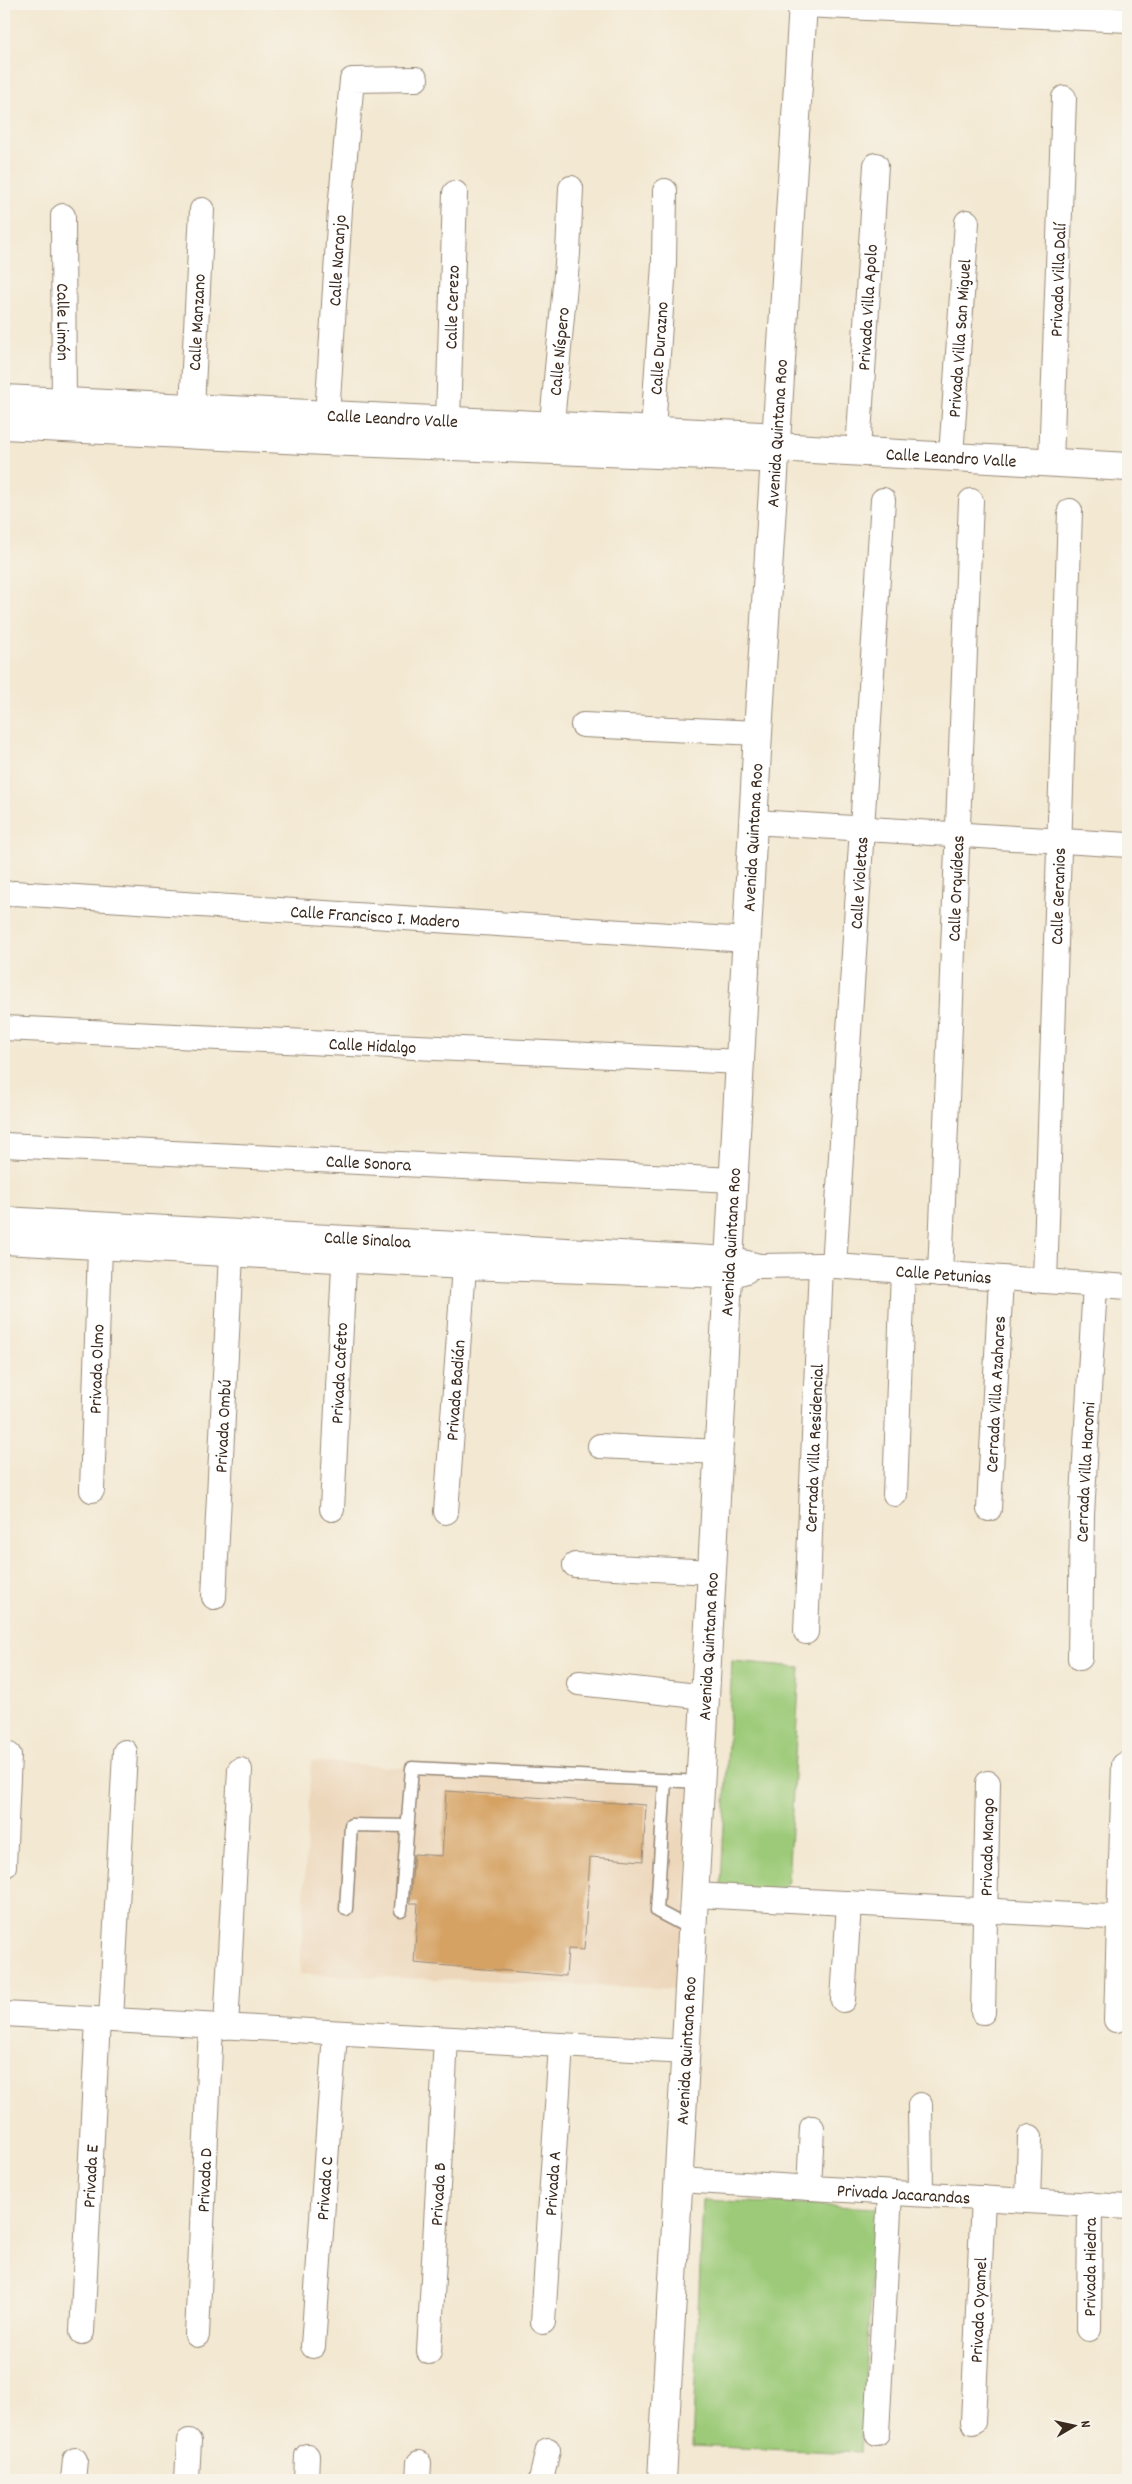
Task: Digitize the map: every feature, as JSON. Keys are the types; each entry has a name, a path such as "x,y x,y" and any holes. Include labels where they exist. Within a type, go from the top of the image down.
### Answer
{"main road":[{"name":"Avenida Quintana Roo","path":"662,2480 758,733 803,4"},
{"name":"Calle Leandro Valle","path":"4,398 65,400 325,442 551,438 653,430 761,436 776,447 1128,466"},
{"name":"Calle Leandro Valle","path":"4,424 64,428 328,414 448,421 551,438 760,458 776,447"}],"street":[{"path":"803,4 1128,20"},
{"name":"Calle Naranjo","path":"325,442 340,208 352,80 416,79"},
{"name":"Privada Villa Dalí","path":"1052,462 1064,98"},
{"name":"Privada Villa Apolo","path":"858,451 876,165"},
{"name":"Calle Níspero","path":"551,438 568,253 571,188"},
{"name":"Calle Durazno","path":"653,430 664,264 665,191"},
{"name":"Calle Cerezo","path":"448,421 455,193"},
{"name":"Calle Manzano","path":"191,420 202,210"},
{"name":"Calle Limón","path":"63,216 64,428"},
{"name":"Privada Villa San Miguel","path":"951,456 967,222"},
{"name":"Calle Violetas","path":"828,1266 862,828 883,500"},
{"name":"Calle Orquídeas","path":"940,1274 971,502"},
{"name":"Calle Geranios","path":"1045,1281 1070,511"},
{"path":"583,725 758,733"},
{"path":"754,822 1128,845"},
{"name":"Calle Francisco I. Madero","path":"4,895 14,893 747,940"},
{"name":"Calle Hidalgo","path":"4,1028 741,1062"},
{"name":"Calle Sonora","path":"4,1145 734,1180"},
{"name":"Calle Sinaloa","path":"4,1220 344,1249 730,1267"},
{"name":"Calle Sinaloa","path":"4,1242 231,1254 344,1249 464,1267 730,1267"},
{"name":"Privada Olmo","path":"92,1490 100,1248"},
{"name":"Privada Cafeto","path":"332,1509 344,1249"},
{"name":"Privada Ombú","path":"214,1597 231,1254"},
{"name":"Calle Petunias","path":"730,1267 828,1266 1128,1287"},
{"name":"Cerrada Villa Residencial","path":"806,1632 828,1266"},
{"name":"Privada Badián","path":"446,1512 464,1267"},
{"path":"895,1494 903,1271"},
{"name":"Cerrada Villa Azahares","path":"989,1509 1001,1278"},
{"name":"Cerrada Villa Haromi","path":"1080,1658 1082,1514 1095,1285"},
{"path":"600,1446 719,1452"},
{"path":"574,1565 713,1572"},
{"path":"579,1683 706,1697"},
{"name":"Privada E","path":"82,2332 125,1752"},
{"path":"4,1866 9,1755"},
{"path":"1116,2020 1124,1918 1124,1765"},
{"name":"Privada D","path":"197,2335 218,2026 240,1770"},
{"name":"Privada Mango","path":"983,2012 988,1783"},
{"path":"695,1895 1124,1918"},
{"path":"843,2000 849,1903"},
{"path":"4,2014 686,2052"},
{"name":"Privada C","path":"313,2346 335,2032"},
{"name":"Privada B","path":"428,2352 446,2039"},
{"name":"Privada A","path":"543,2322 561,2045"},
{"path":"920,2105 921,2194"},
{"path":"809,2188 812,2128"},
{"path":"1028,2201 1030,2137"},
{"name":"Privada Jacarandas","path":"679,2180 1128,2207"},
{"path":"877,2432 890,2192"},
{"name":"Privada Oyamel","path":"973,2422 983,2198"},
{"name":"Privada Hiedra","path":"1089,2329 1090,2204"},
{"path":"187,2480 189,2441"},
{"path":"541,2480 548,2450"},
{"path":"306,2480 307,2456"}],"lane":[{"path":"401,1910 412,1768 701,1782"},
{"path":"665,1780 657,1911 693,1930"},
{"path":"346,1909 351,1825 408,1826"}],"shaded area":[{"path":"311,1761 693,1789 680,1989 300,1974"}],"green space":[{"path":"732,1661 800,1667 788,1882 780,1890 721,1886"},
{"path":"703,2200 876,2208 860,2453 692,2446"}],"building":[{"path":"446,1791 646,1805 643,1861 590,1857 584,1950 568,1949 566,1976 414,1963 418,1903 410,1903 414,1854 442,1856"}]}
